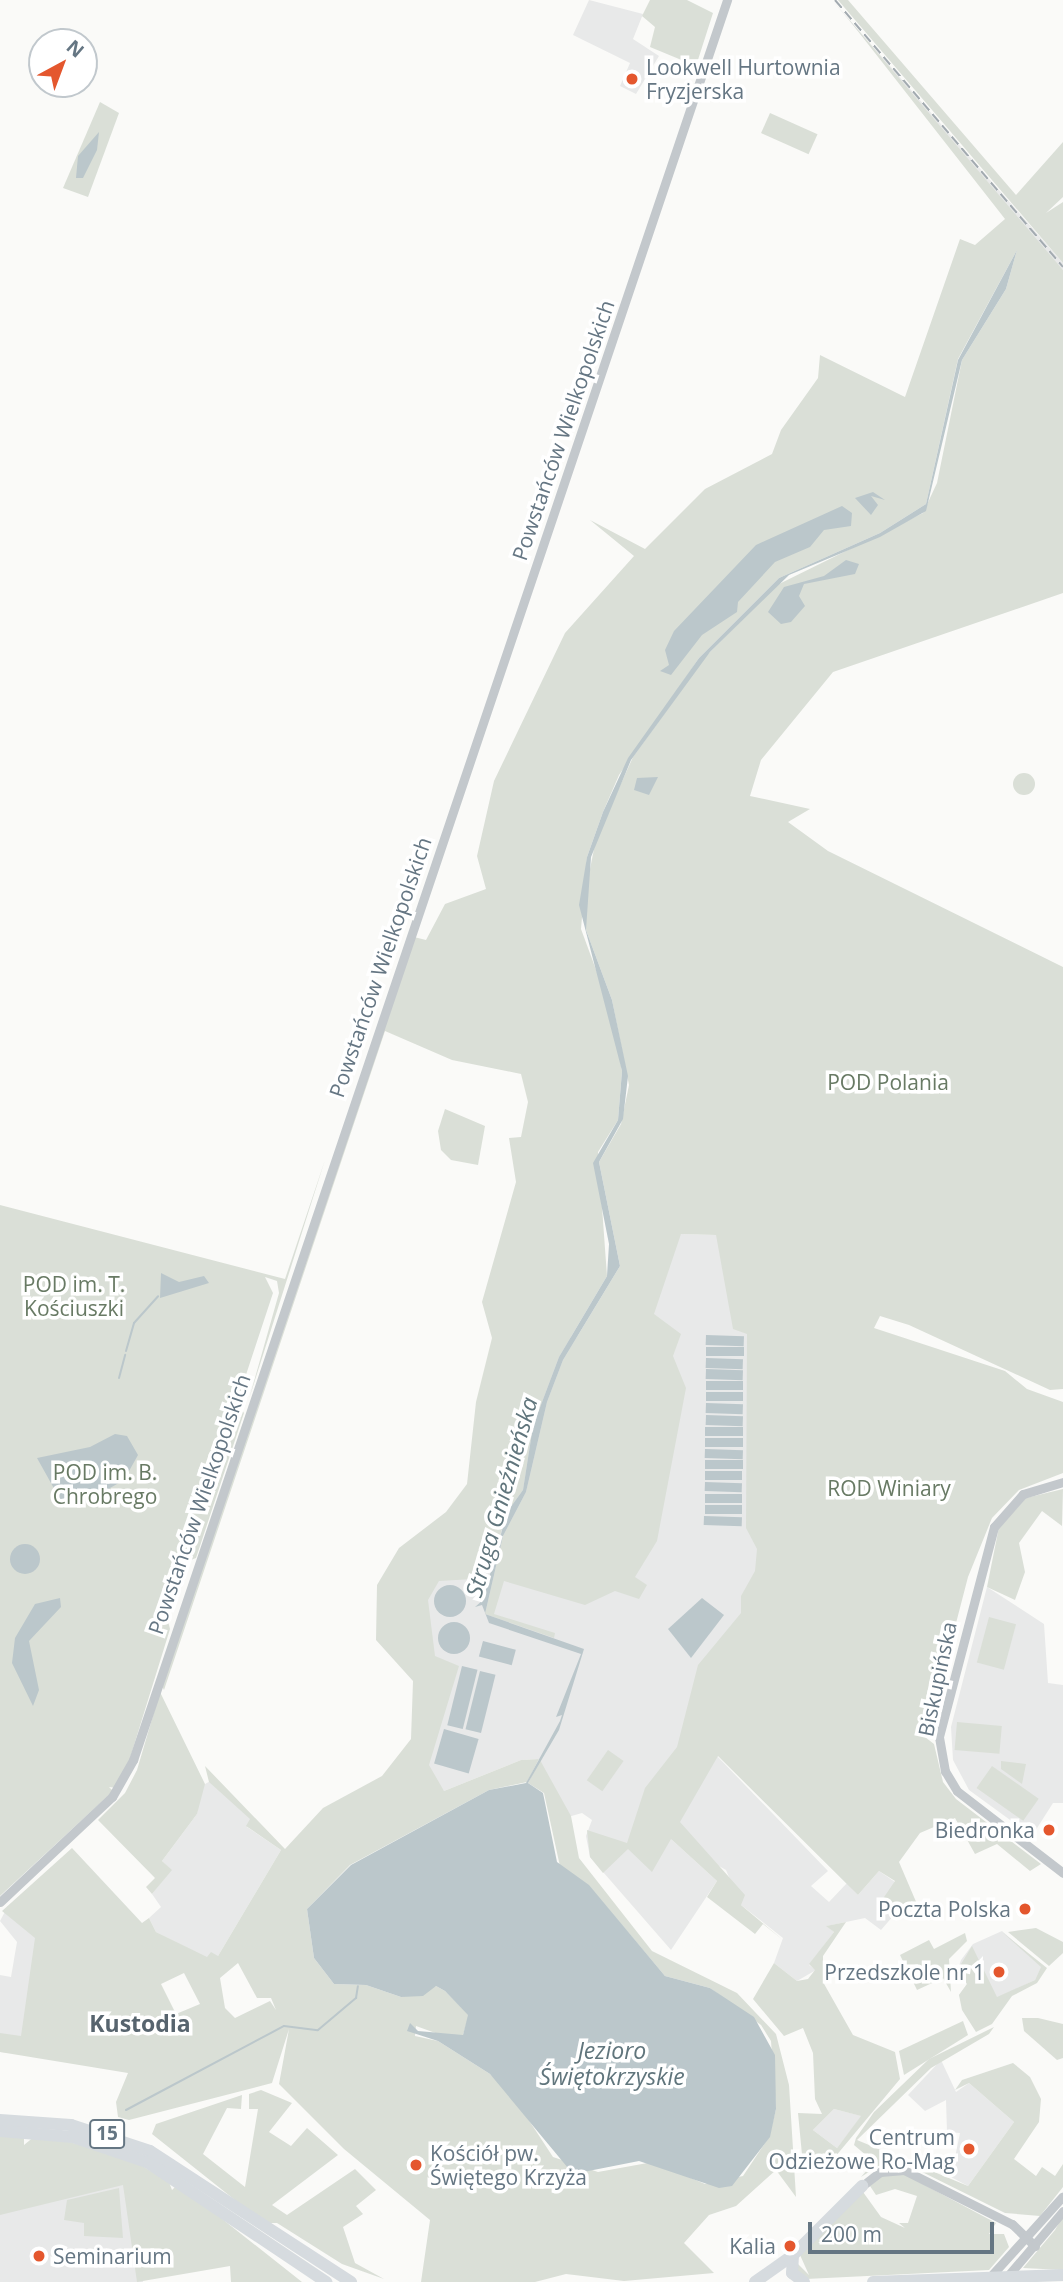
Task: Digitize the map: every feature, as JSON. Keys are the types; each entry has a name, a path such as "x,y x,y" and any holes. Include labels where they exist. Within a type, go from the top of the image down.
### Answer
{"main road":[{"name":"15","path":"0,2120 110,2147 182,2175 326,2282"},
{"name":"15","path":"0,2131 24,2125"},
{"path":"755,2282 793,2255 862,2186"},
{"name":"15","path":"258,2231 351,2282"},
{"path":"793,2255 792,2273 804,2282"},
{"path":"873,2282 1063,2275"}],"street":[{"name":"Powstańców Wielkopolskich","path":"0,1902 112,1797 133,1760 727,0"},
{"name":"Biskupińska","path":"1063,1482 1023,1494 994,1527 939,1737 945,1771 957,1791 1063,1873"},
{"path":"862,2186 880,2172 904,2170 1004,2222 1035,2246"},
{"path":"986,2282 1063,2196"},
{"path":"1003,2282 1063,2211"}],"shaded area":[{"path":"589,0 643,14 633,39 659,56 636,94 620,86 630,63 573,35"},
{"path":"832,0 1063,263 1063,270 1012,215"},
{"path":"681,1234 716,1235 791,1311 784,1554 717,1756 828,1871 811,1886 829,1902 847,1883 858,1895 879,1871 895,1882 888,1904 894,1915 881,1930 865,1918 827,1926 834,1932 809,1965 816,1970 797,1981 774,1963 783,1938 741,1905 726,1870 671,1839 717,1881 671,1950 590,1857 586,1836 592,1820 582,1813 568,1817 539,1759 521,1760 444,1791 422,1779 414,1674 382,1587 462,1533 566,1336 575,1339"},
{"path":"987,1587 1044,1624 1048,1683 1063,1685 1063,1803 1053,1803 1032,1836 969,1790 953,1760 951,1727"},
{"path":"212,1780 251,1819 247,1827 281,1850 218,1956 207,1958 156,1932 149,1918 161,1907 152,1894 171,1870 162,1861 197,1814 200,1787"},
{"path":"8,1906 124,2000 22,2054 0,2052 0,1975 11,1977 17,1942 0,1921"},
{"name":"Przedszkole nr 1","path":"1002,1931 1042,1966 1035,1980 967,2012 959,1995 967,1984 958,1969 961,1960 973,1944"},
{"path":"941,2060 956,2092 969,2083 1014,2122 968,2186 951,2177 960,2133 947,2132 946,2100 925,2111 908,2095"},
{"path":"834,2109 862,2116 837,2148 813,2130"},
{"path":"0,2148 132,2171 143,2282 0,2282"}],"green space":[{"path":"650,0 687,0 713,13 696,66 650,47 655,27 642,16"},
{"path":"838,0 848,0 1016,195 1063,142 1063,197 1046,213 1063,202 1063,263"},
{"path":"846,16 1063,270 1063,593 833,672 761,760 750,796 810,809 788,822 828,851 1063,967 1063,1389 1050,1390 909,1325 880,1316 874,1328 1005,1371 1027,1389 1063,1402 1063,1473 1019,1490 992,1518 968,1577 928,1731 921,1734 934,1744 943,1782 956,1799 1041,1864 1030,1871 997,1844 975,1854 955,1818 920,1833 899,1862 917,1904 894,1915 882,1900 895,1881 879,1871 858,1895 718,1756 680,1822 745,1895 741,1905 783,1940 763,1924 755,1934 707,1897 717,1881 671,1839 652,1872 628,1849 603,1873 590,1857 587,1830 627,1843 645,1788 677,1747 698,1665 741,1613 741,1596 755,1571 757,1549 746,1528 747,1334 733,1329 716,1235 681,1234 654,1314 681,1334 673,1356 686,1388 657,1541 635,1577 647,1585 639,1599 615,1591 585,1605 504,1581 494,1614 555,1633 554,1638 485,1614 503,1536 526,1492 547,1402 563,1360 620,1266 599,1162 621,1124 629,1085 612,1000 586,930 583,904 581,929 609,1005 622,1071 618,1120 598,1152 607,1276 559,1357 533,1426 523,1490 507,1512 493,1559 476,1569 473,1579 439,1581 428,1600 435,1656 459,1666 429,1765 444,1791 521,1760 539,1759 527,1782 489,1790 350,1865 307,1909 314,1958 334,1984 366,1985 401,1997 436,1986 445,1991 469,2015 463,2035 452,2039 416,2026 415,2036 438,2041 490,2074 511,2093 553,2157 598,2172 653,2162 705,2184 743,2176 769,2137 776,2109 771,2041 761,2025 710,1988 665,1976 589,1886 561,1871 544,1793 528,1783 540,1760 571,1816 579,1858 652,1951 737,1993 776,2034 789,2085 796,2197 776,2170 736,2206 709,2215 684,2243 714,2273 624,2281 566,2274 535,2282 421,2282 430,2220 344,2149 279,2084 289,2029 272,2083 129,2120 118,2117 116,2102 128,2073 0,2052 0,2033 21,2036 35,1938 2,1911 72,1848 142,1923 149,1918 156,1932 207,1957 211,1952 218,1956 281,1850 246,1826 250,1819 209,1782 205,1766 285,1849 323,1808 382,1776 411,1739 413,1681 376,1640 377,1585 399,1548 446,1512 467,1484 476,1402 492,1338 482,1302 516,1182 509,1138 521,1137 528,1102 521,1074 452,1060 385,1031 164,1690 161,1684 414,937 426,940 445,904 486,889 477,856 494,781 565,633 634,556 590,520 645,549 705,489 772,454 781,430 818,378 820,355 905,397 960,239 975,245 1005,219","holes":["1017,250 1006,289 962,360 937,483 923,513 777,585 706,656 633,757 596,839 583,903 587,857 619,775 699,658 779,578 880,533 926,504 958,359","238,1963 257,1998 271,1998 276,2010 270,2001 235,2018 225,2008 220,1978","184,1973 200,2004 176,2014 161,1984"]},
{"path":"100,102 119,113 88,197 63,188"},
{"path":"770,113 818,134 809,154 761,133"},
{"path":"1024,773 1034,780 1035,784 1028,794 1024,795 1014,788 1013,784 1020,774"},
{"path":"445,1109 485,1126 478,1165 451,1160 441,1150 438,1131"},
{"path":"325,1160 249,1399 279,1293 277,1281 265,1277 273,1293 237,1402 244,1413 196,1558 180,1564 164,1605 170,1629 126,1771 116,1788 109,1787 113,1791 0,1896 0,1205 285,1279"},
{"path":"1063,1489 1062,1526 1042,1511 1019,1543 1025,1572 1015,1600 987,1587 999,1527 1026,1498"},
{"path":"989,1617 1016,1624 1004,1670 977,1662"},
{"path":"160,1692 205,1784 197,1814 162,1861 172,1870 152,1894 146,1887 155,1878 98,1820 125,1793 137,1770"},
{"path":"957,1722 1002,1726 999,1754 955,1750"},
{"path":"608,1750 624,1761 602,1791 587,1780"},
{"path":"1001,1761 1026,1764 1022,1784 1001,1769"},
{"path":"992,1766 1039,1799 1023,1821 977,1788"},
{"path":"846,1922 823,1956 823,1982 853,2035 895,2052 900,2079 835,2157 811,2171 803,2165 798,2113 822,2114 815,2099 813,2053 803,2028 784,2036 753,1999 774,1963 797,1981 808,1979 815,1970 809,1964 834,1932 826,1926","holes":["834,2109 861,2116 837,2148 813,2130"]},
{"path":"1036,1928 1063,1942 1063,1953 1049,1966 1008,1932"},
{"path":"1002,1932 1047,1968 1037,1983 1012,1996 992,2024 976,2032 962,2010 959,1995 967,1984 958,1969 972,1946 997,1997 1035,1980 1041,1967"},
{"path":"965,1933 967,1941 949,1959 951,1992 943,1978 917,1990 900,1955 929,1940 934,1949"},
{"path":"1022,2018 1038,2018 1063,2024 1063,2058 1057,2060 1024,2031"},
{"path":"963,2021 968,2035 904,2075 899,2051"},
{"path":"994,2027 989,2034 931,2068 857,2140 968,2186 1014,2122 969,2083 955,2090 962,2080 1013,2063 1030,2077 1041,2099 1039,2122 1014,2159 1036,2176 1042,2167 1055,2176 1063,2164 1063,2187 1040,2216 1005,2213 906,2164 878,2166 861,2177 874,2162 854,2145 856,2138 874,2112 929,2059"},
{"path":"261,2090 292,2103 269,2132 291,2146 307,2128 338,2155 272,2205 287,2215 355,2169 376,2190 356,2206 363,2214 343,2227 355,2263 384,2279 342,2264 277,2223 264,2223 152,2134 156,2124 242,2095 241,2109 227,2108 203,2154 245,2187 258,2109 249,2109 249,2094"},
{"path":"0,2135 24,2135 24,2145 35,2136 58,2139 129,2158 169,2182 172,2190 178,2184 302,2282 231,2282 230,2266 137,2282 123,2185 0,2215"},
{"path":"904,2174 996,2223 989,2234 1004,2234 1009,2247 989,2270 806,2279 794,2267 796,2262 809,2275 800,2255 863,2192 881,2217 905,2228 899,2223 908,2223 917,2196 895,2189 876,2195 870,2186 883,2175"},
{"path":"119,2188 123,2238 84,2236 84,2223 64,2220 67,2200"},
{"path":"1063,2216 1063,2270 1023,2268 1055,2230"}],"water":[{"path":"99,132 97,150 83,178 76,178 78,156"},
{"path":"1017,250 1006,289 962,360 926,511 880,537 789,575 710,652 631,760 591,857 586,930 612,1000 628,1076 623,1119 599,1162 620,1266 563,1360 547,1402 526,1492 503,1536 485,1613 482,1605 475,1607 483,1600 507,1512 523,1490 533,1426 559,1357 607,1276 609,1244 593,1163 618,1120 622,1071 579,905 587,857 603,812 628,758 699,658 779,578 880,533 926,504 958,360"},
{"path":"873,492 885,500 871,496 878,505 871,515 855,498"},
{"path":"842,506 852,513 851,526 824,530 810,547 775,562 738,602 737,612 702,635 671,675 660,671 669,665 665,650 674,631 756,545"},
{"path":"846,560 859,564 855,574 804,584 799,596 805,606 791,622 781,624 768,612 784,587 824,576"},
{"path":"658,777 649,795 634,790 637,778"},
{"path":"161,1273 179,1282 204,1276 209,1283 160,1298"},
{"path":"706,1335 744,1336 744,1346 706,1345"},
{"path":"706,1347 744,1347 744,1356 706,1356"},
{"path":"706,1358 743,1359 743,1369 706,1368"},
{"path":"706,1369 743,1370 743,1380 706,1379"},
{"path":"706,1381 743,1381 743,1390 706,1390"},
{"path":"706,1392 743,1392 743,1401 706,1401"},
{"path":"706,1403 743,1404 743,1414 706,1413"},
{"path":"706,1415 743,1416 743,1426 706,1425"},
{"path":"705,1427 743,1427 743,1436 705,1436"},
{"path":"115,1434 127,1436 138,1455 124,1480 82,1504 61,1501 37,1458 90,1447"},
{"path":"705,1438 743,1438 743,1447 705,1447"},
{"path":"705,1449 743,1450 743,1459 705,1458"},
{"path":"705,1460 743,1460 743,1469 705,1469"},
{"path":"705,1471 742,1471 742,1480 705,1480"},
{"path":"705,1482 742,1483 742,1492 705,1491"},
{"path":"705,1494 742,1494 742,1503 705,1503"},
{"path":"705,1505 742,1505 742,1514 705,1514"},
{"path":"704,1516 742,1517 742,1526 704,1525"},
{"path":"25,1544 36,1548 40,1559 36,1570 25,1574 14,1570 10,1559 14,1548"},
{"path":"450,1585 461,1590 466,1601 461,1612 450,1617 439,1612 434,1601 439,1590"},
{"path":"60,1598 61,1607 29,1641 39,1690 33,1706 12,1663 15,1638 35,1604"},
{"path":"702,1598 724,1615 691,1658 668,1629"},
{"name":"Jezioro Świętokrzyskie","path":"486,1614 584,1649 559,1730 528,1783 543,1793 557,1862 589,1885 665,1976 710,1988 754,2017 775,2055 776,2109 770,2137 732,2186 719,2188 639,2161 573,2174 490,2074 438,2041 407,2031 410,2023 418,2031 463,2035 468,2015 445,1991 436,1986 423,1996 401,1997 366,1985 334,1984 314,1958 307,1909 351,1865 489,1790 526,1783 560,1721 562,1715 556,1717 581,1654 489,1623"},
{"path":"454,1622 465,1627 470,1638 465,1649 454,1654 443,1649 438,1638 443,1627"},
{"path":"483,1641 516,1650 512,1665 479,1656"},
{"path":"462,1666 478,1670 463,1729 447,1725"},
{"path":"480,1671 496,1675 481,1733 465,1729"},
{"path":"444,1729 479,1739 469,1774 434,1764"}],"waterway":[{"path":"126,1351 134,1323 158,1296"},
{"path":"119,1378 125,1355"},
{"path":"126,2110 284,2026 318,2030 356,1998 358,1986"}],"railway":[{"path":"835,0 1063,267"}],"place":[{"name":"Lookwell Hurtownia Fryzjerska","path":"632,79"},
{"name":"Biedronka","path":"1049,1830"},
{"name":"Poczta Polska","path":"1025,1909"},
{"name":"Przedszkole nr 1","path":"999,1972"},
{"name":"Centrum Odzieżowe Ro-Mag","path":"969,2149"},
{"name":"Kościół pw. Świętego Krzyża","path":"416,2165"},
{"name":"Kalia","path":"790,2246"},
{"name":"Seminarium","path":"39,2256"}],"district":[{"name":"Kustodia","path":"140,2023"}],"park label":[{"name":"POD Polania","path":"888,1082"},
{"name":"POD im. T. Kościuszki","path":"74,1296"},
{"name":"POD im. B. Chrobrego","path":"105,1484"},
{"name":"ROD Winiary","path":"889,1488"}],"water label":[{"name":"Struga Gnieźnieńska","path":"501,1497"}]}
